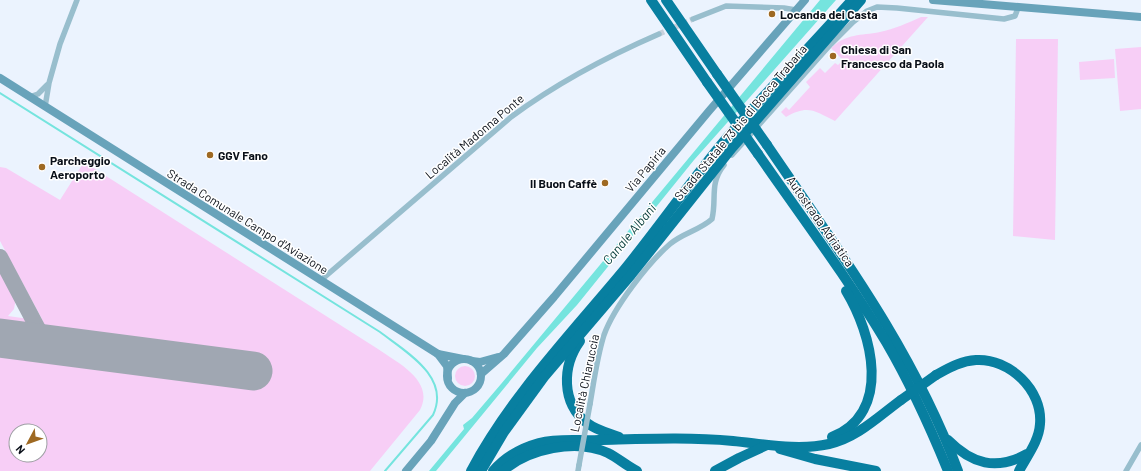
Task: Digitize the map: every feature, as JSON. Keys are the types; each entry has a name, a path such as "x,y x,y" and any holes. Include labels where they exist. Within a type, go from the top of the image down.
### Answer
{"highway":[{"name":"Autostrada Adriatica","path":"651,0 843,275 890,348 921,409 948,471"},
{"name":"Autostrada Adriatica","path":"666,0 767,145 888,325 916,375 945,437 958,471"},
{"name":"Strada Statale 73 bis di Bocca Trabaria","path":"471,471 483,448 537,372 624,269 724,141 769,89 852,0"},
{"name":"Strada Statale 73 bis di Bocca Trabaria","path":"481,471 504,432 535,388 631,275 732,148 861,0"},
{"path":"715,471 768,445 817,442 839,435 857,420 865,408 871,390 871,361 860,318 849,295 808,226"},
{"path":"626,439 596,428 579,416 571,401 566,379 570,358 576,347 612,302 631,275"},
{"path":"493,471 514,453 542,442 557,440 709,440 768,445 813,446 839,441 862,429 936,376 958,364 979,360 1000,365 1016,374 1032,392 1040,413 1039,435 1019,471"},
{"path":"945,437 967,457 988,466 1008,465 1029,452"},
{"path":"768,445 815,460 876,471"},
{"path":"503,471 514,462 529,454 563,447 588,448 602,451 637,471"},
{"path":"463,471 483,448"}],"main road":[{"name":"Via Papiria","path":"481,374 504,354 554,297 709,111 805,0"},
{"path":"933,0 1141,17"},
{"name":"Strada Comunale Campo d'Aviazione","path":"0,78 438,354 467,360"},
{"name":"Strada Comunale Campo d'Aviazione","path":"438,354 447,366 448,378"},
{"path":"446,419 453,388 448,378 448,371 452,365 457,361 467,360 480,362 504,354"},
{"path":"406,471 431,441 455,403 465,393 477,387 481,381 479,367 467,360"},
{"path":"453,388 465,393"}],"street":[{"path":"44,107 60,44 77,0"},
{"path":"726,6 730,0"},
{"path":"693,19 726,6 784,8 796,10"},
{"name":"Località Chiaruccia","path":"579,468 602,341 616,311 660,254 686,232 701,226 712,218 713,189 721,169 852,22 867,11 877,7 1004,19 1015,16 1018,8"},
{"name":"Località Madonna Ponte","path":"320,280 511,117 544,93 596,63 659,34"},
{"path":"29,97 38,94 49,83"},
{"path":"1126,471 1141,445"}],"shaded area":[{"path":"921,17 928,17 835,121 811,110 800,111 786,117 781,112 786,107 789,110 810,87 806,82 820,68 825,73 835,63 838,65 843,60 831,48 837,43 848,37 880,32 906,24"},
{"path":"1016,39 1058,39 1055,240 1013,236"},
{"path":"1141,47 1141,109 1120,111 1115,49"},
{"path":"1114,59 1115,78 1080,80 1079,62"},
{"path":"84,162 404,367 419,382 423,390 423,400 420,410 370,471 0,471 0,270 16,298 14,309 8,316 43,321 0,241 0,167 6,168 60,200"},
{"path":"465,366 472,369 475,376 472,383 465,386 458,383 455,376 458,369"}],"water":[{"name":"Canale Albani","path":"820,0 836,0 694,160 577,305 537,348 436,471 429,471 464,429 463,425 472,418 501,384"}],"waterway":[{"path":"0,93 380,332 413,357 431,377 436,389 437,401 433,415 385,471"}],"taxiway":[{"path":"0,257 46,344"}],"runway":[{"path":"0,338 253,371"}],"tunnel":[{"path":"659,34 693,19"}],"place":[{"name":"Locanda dei Casta","path":"772,14"},
{"name":"Chiesa di San Francesco da Paola","path":"833,56"},
{"name":"GGV Fano","path":"210,155"},
{"name":"Parcheggio Aeroporto","path":"42,167"},
{"name":"Il Buon Caffè","path":"605,183"}]}
